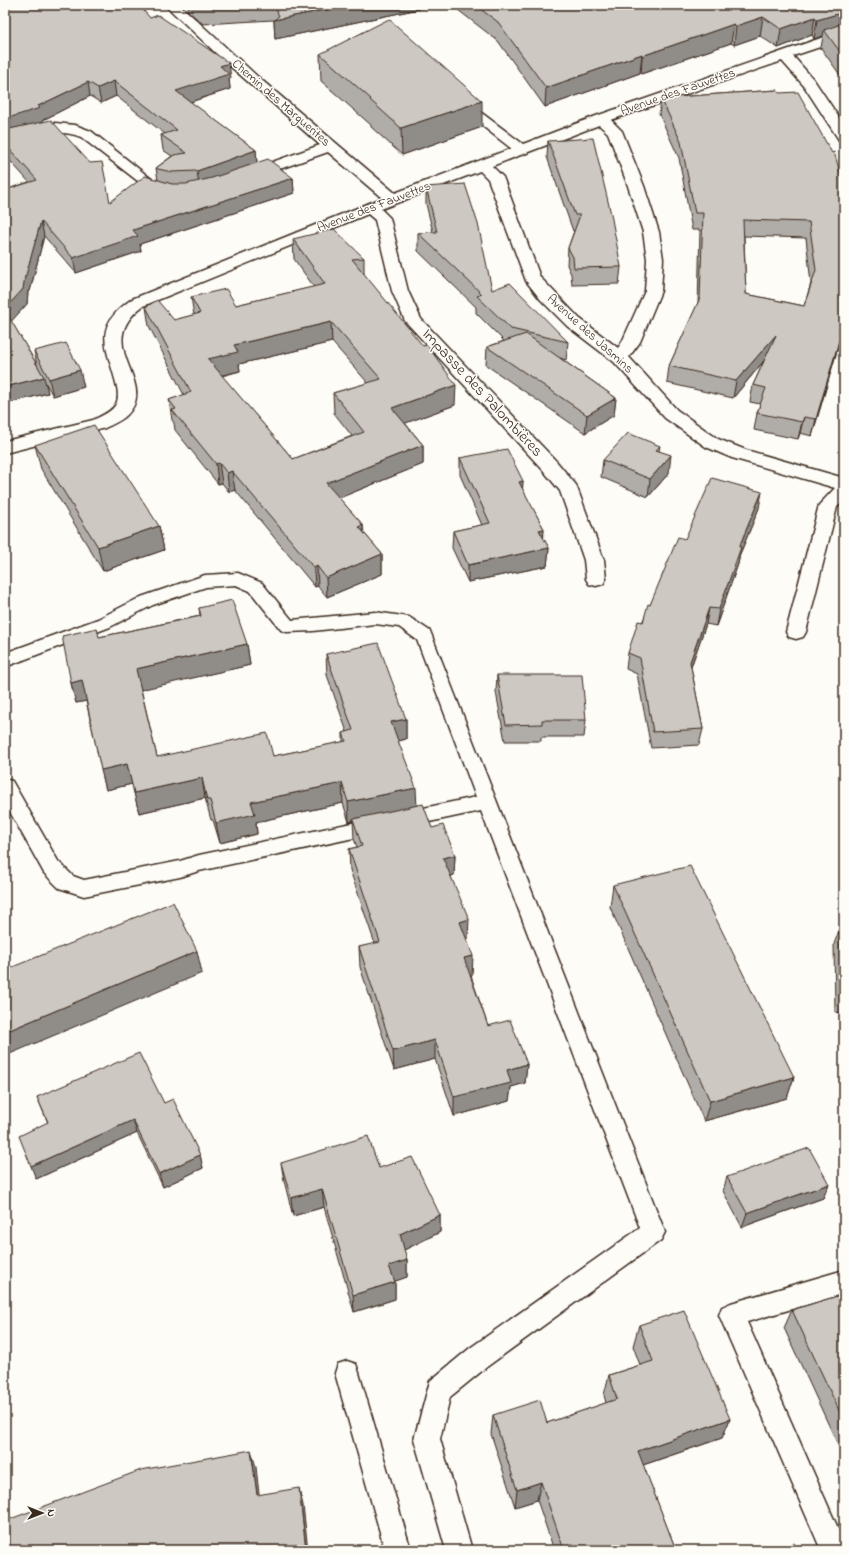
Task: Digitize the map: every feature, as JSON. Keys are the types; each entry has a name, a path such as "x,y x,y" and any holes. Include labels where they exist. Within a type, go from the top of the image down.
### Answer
{"street":[{"name":"Chemin des Marguerites","path":"172,5 198,30 393,199"},
{"name":"Avenue des Fauvettes","path":"5,447 99,424 114,418 125,406 128,392 113,340 117,323 124,314 143,299 370,208 601,119 844,34"},
{"path":"784,55 794,64 817,95 844,137"},
{"path":"601,119 615,131 634,179 651,232 655,259 653,291 631,342 620,358"},
{"path":"5,141 45,128 62,127 76,130 86,134 162,193 183,194"},
{"path":"237,179 331,146"},
{"name":"Avenue des Jasmins","path":"482,165 495,177 532,278 547,296 573,322 620,358 671,414 712,443 739,454 844,484"},
{"name":"Impasse des Palombières","path":"370,208 382,218 400,291 413,321 550,466 569,489 594,560 596,579"},
{"path":"796,632 828,505 844,490"}],"lane":[{"path":"475,114 522,150"},
{"path":"5,660 104,623 146,601 205,581 238,579 256,587 287,626 313,625 375,618 403,621 424,636 653,1232 479,1357 438,1390 427,1439 459,1550"},
{"path":"5,786 51,867 66,882 84,888 180,869 199,863 487,802"},
{"path":"834,1550 731,1315 844,1282"},
{"path":"346,1373 398,1550"}],"building":[{"path":"5,5 139,5 150,18 158,15 229,63 220,66 229,74 176,91 256,150 197,171 172,172 158,169 156,168 174,155 187,153 161,135 177,130 114,81 98,88 88,82 38,106 40,108 5,119"},
{"path":"274,5 349,5 274,20 279,16"},
{"path":"475,5 844,5 844,12 817,20 815,17 781,29 763,17 736,26 734,24 642,56 642,54 546,88 498,22"},
{"path":"389,19 482,101 401,128 320,54"},
{"path":"844,23 844,57 824,30"},
{"path":"777,90 779,93 798,92 832,153 834,152 844,185 844,324 816,419 804,417 802,422 757,413 766,388 753,385 776,335 736,381 669,366 700,298 703,213 695,213 681,142 661,98","holes":["743,220 809,222 816,270 804,306 746,294"]},
{"path":"51,120 90,163 102,162 110,202 145,176 172,184 186,184 212,178 268,159 293,178 133,230 138,236 73,258 41,221 25,276 23,289 5,309 5,190 37,180 5,144 5,130"},
{"path":"593,138 611,214 621,267 574,268 573,257 568,248 580,215 575,215 548,141"},
{"path":"465,184 478,224 492,290 510,283 568,342 511,329 477,296 482,294 418,233 437,232 426,187"},
{"path":"334,229 364,258 352,259 423,346 427,345 456,385 392,408 423,445 326,483 363,525 359,527 382,554 326,578 317,566 314,568 232,471 227,473 219,463 216,464 172,410 176,409 169,400 191,392 146,307 157,300 174,320 200,313 191,297 226,289 236,305 325,284 293,239","holes":["331,322 381,379 333,393 364,432 293,459 208,359 238,352 234,345"]},
{"path":"5,310 44,377 5,387"},
{"path":"526,334 616,398 587,415 487,347"},
{"path":"66,343 80,370 49,379 34,351"},
{"path":"94,425 159,526 98,547 35,445"},
{"path":"628,433 660,446 656,450 671,455 650,479 603,460"},
{"path":"507,449 523,481 519,482 544,529 539,530 549,548 468,565 453,531 490,523 460,458"},
{"path":"712,478 762,492 739,547 741,547 719,609 709,608 690,662 703,729 653,732 640,658 628,653 638,621 643,622 648,604 650,605 678,537 685,539"},
{"path":"232,600 247,644 136,669 157,757 267,733 273,756 346,741 343,733 353,730 326,654 378,643 406,719 391,722 416,788 348,802 342,783 251,802 255,814 216,823 210,800 207,800 202,778 134,793 127,764 101,770 82,680 71,683 62,636 97,628 99,637 201,616 199,608"},
{"path":"497,675 582,675 586,720 542,720 542,724 506,725"},
{"path":"423,804 432,828 443,825 455,855 443,858 469,919 460,922 473,956 464,958 488,1026 510,1020 527,1064 507,1070 511,1083 454,1097 435,1040 393,1051 359,947 380,942 349,849 362,846 353,819"},
{"path":"690,866 794,1077 710,1101 613,885"},
{"path":"173,902 197,951 5,1032 5,970"},
{"path":"840,928 844,929 844,997 841,997"},
{"path":"139,1053 164,1103 173,1099 200,1155 159,1174 133,1120 31,1166 19,1136 48,1122 37,1097"},
{"path":"368,1136 379,1168 412,1157 440,1215 400,1234 407,1260 389,1266 395,1282 353,1295 322,1189 291,1198 281,1163"},
{"path":"809,1148 829,1184 747,1213 727,1177"},
{"path":"844,1294 844,1421 792,1310"},
{"path":"684,1310 730,1419 638,1451 676,1550 564,1550 541,1482 517,1490 493,1415 540,1400 547,1423 617,1399 609,1375 653,1361 639,1325"},
{"path":"251,1450 257,1495 299,1488 306,1550 5,1550 5,1521 141,1470"},
{"path":"794,1543 797,1550 774,1550"}]}
